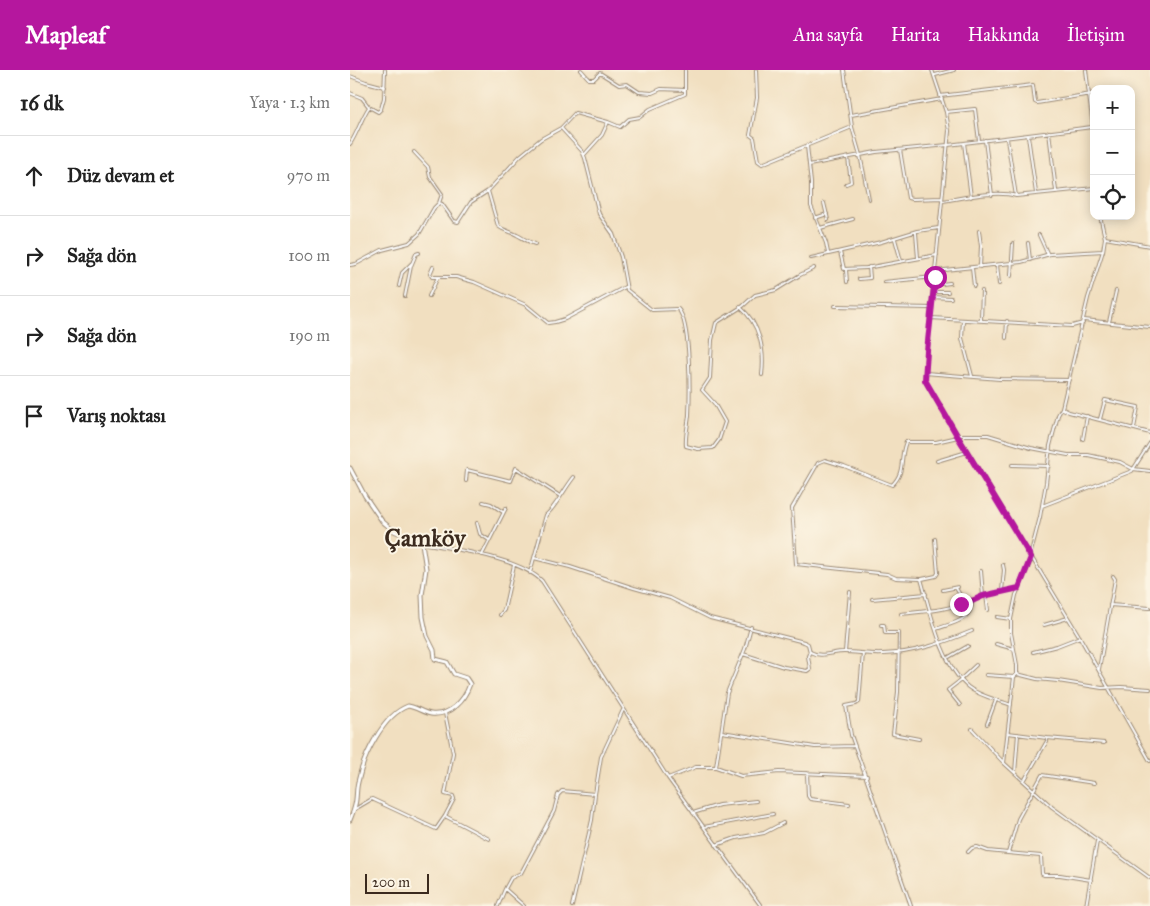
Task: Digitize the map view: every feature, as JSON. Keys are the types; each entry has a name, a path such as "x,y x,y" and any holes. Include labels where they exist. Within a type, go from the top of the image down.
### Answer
{"street":[{"path":"350,93 362,98 369,107 378,112 381,110 384,98 385,70"},
{"path":"581,70 589,79 594,79 600,72 619,84 627,84 639,92 652,93 662,89 685,90"},
{"path":"439,203 442,204 454,221 458,222 471,202 488,191 520,156 540,139 561,128 575,113 620,127 629,119 640,117 650,109 685,94 685,70"},
{"path":"756,70 758,98 750,135 754,138 758,161 762,164 852,127"},
{"path":"844,70 852,127 869,199"},
{"path":"932,70 946,112 949,131 925,380 1099,669 1150,761"},
{"path":"934,76 954,70"},
{"path":"1086,70 1090,105"},
{"path":"350,76 385,87"},
{"path":"850,115 941,98 1033,85 1035,102 1089,94"},
{"path":"350,144 357,133 362,117 369,107"},
{"path":"946,112 975,110 979,141"},
{"path":"584,155 602,135 608,122"},
{"path":"810,165 860,155 1090,127"},
{"path":"561,128 584,155 599,214 613,234 621,257 625,287 652,310 678,309 682,313 688,346 689,416 685,440 686,446 698,449 713,448 724,428 724,422 714,403 702,390 710,378 712,340 716,323 755,295 776,290 814,268"},
{"path":"1049,132 1056,191"},
{"path":"1028,135 1036,193"},
{"path":"1007,138 1016,196"},
{"path":"985,140 992,195"},
{"path":"964,143 971,197"},
{"path":"807,146 810,165 811,206 826,243 828,254"},
{"path":"900,150 908,198 912,199 942,200 1009,194 1016,196 1090,188"},
{"path":"350,265 356,264 382,250 409,243 419,234 439,203 442,194 430,177 428,167 414,152"},
{"path":"846,184 851,182 848,158"},
{"path":"488,191 498,226 502,230 516,234 535,244"},
{"path":"824,203 828,220"},
{"path":"815,218 827,214"},
{"path":"820,228 853,219"},
{"path":"1004,763 1014,677 1017,674 1011,633 1011,619 1019,588 1031,557 1058,415 1062,408 1088,298 1103,251 1104,238 1101,220"},
{"path":"811,258 939,228"},
{"path":"979,231 981,246 980,268"},
{"path":"916,232 918,258"},
{"path":"1039,235 1048,255"},
{"path":"894,238 901,261"},
{"path":"1104,238 1150,246"},
{"path":"1011,276 1013,243"},
{"path":"1028,243 1030,260"},
{"path":"840,251 844,269 846,269 847,282"},
{"path":"935,271 980,268 1030,260 1048,255 1103,251"},
{"path":"405,296 412,263 416,254 419,253"},
{"path":"846,269 870,267 937,255"},
{"path":"399,286 402,273 412,263"},
{"path":"997,265 999,284"},
{"path":"433,267 430,276 456,277 474,282 522,303 545,322 549,323 565,318 625,287"},
{"path":"859,279 870,278 870,267"},
{"path":"972,268 974,286"},
{"path":"429,296 438,277"},
{"path":"884,282 935,277"},
{"path":"934,285 950,283"},
{"path":"981,320 982,291"},
{"path":"1109,322 1116,291"},
{"path":"933,292 948,292"},
{"path":"932,297 951,298"},
{"path":"835,306 931,308"},
{"path":"740,307 750,316 759,336 763,356 762,375"},
{"path":"930,318 1072,326 1083,322 1109,322 1150,328"},
{"path":"963,320 962,338 972,376"},
{"path":"1006,338 1007,321"},
{"path":"926,373 1069,380"},
{"path":"1100,419 1105,400 1138,407 1134,428"},
{"path":"1062,408 1069,412 1150,433"},
{"path":"1082,439 1087,416"},
{"path":"934,539 938,573 936,576 921,579 896,578 887,574 796,564 792,508 818,463 824,460 892,485 899,478 906,442 936,442 957,436 988,435 1050,452 1094,456 1120,462 1133,469 1150,471"},
{"path":"1042,506 1132,471 1150,443"},
{"path":"937,461 967,452"},
{"path":"1012,465 1049,466"},
{"path":"350,468 365,496 382,521 394,531 422,543 482,555 514,565 542,581 668,778 760,906"},
{"path":"466,480 467,470 511,481 516,468 560,496"},
{"path":"530,573 546,515 552,510 574,477"},
{"path":"483,502 491,504 504,512"},
{"path":"482,555 506,508"},
{"path":"477,523 480,534 490,540"},
{"path":"350,820 354,810 357,784 373,742 394,715 402,708 408,706 431,714 448,712 464,698 470,684 466,678 454,674 447,662 435,659 434,650 427,636 422,608 426,569 422,543"},
{"path":"534,558 570,566 670,598 710,618 804,642 808,644 810,651 808,660 810,669 807,671 784,667 743,654"},
{"path":"500,615 504,610 514,565"},
{"path":"1002,591 1003,565"},
{"path":"981,571 988,610"},
{"path":"1099,669 1115,579 1113,576"},
{"path":"921,579 941,644 956,675 970,688 1011,705"},
{"path":"943,590 957,587 965,600"},
{"path":"901,614 931,611 959,605 965,600 972,601 984,595 1019,588"},
{"path":"845,652 850,592"},
{"path":"872,599 926,594"},
{"path":"936,629 967,617 972,608 972,601"},
{"path":"1110,605 1150,608"},
{"path":"996,617 1011,619"},
{"path":"1044,625 1068,618"},
{"path":"881,625 884,625 885,633 899,633 898,692 894,734 919,739"},
{"path":"716,767 727,693 743,654 751,627"},
{"path":"810,651 823,655 845,652 882,654 899,652 941,644 972,631"},
{"path":"1033,652 1080,637"},
{"path":"996,644 1014,649"},
{"path":"948,658 968,646"},
{"path":"863,653 859,702 846,707 849,727 911,906"},
{"path":"960,705 948,690 976,666"},
{"path":"986,674 1014,677"},
{"path":"1017,674 1038,679 1102,688 1150,690"},
{"path":"987,724 996,700"},
{"path":"572,906 592,820 601,757 623,710"},
{"path":"354,810 372,799 436,829 454,799 453,796 445,794 453,753 445,713"},
{"path":"972,729 1004,763 1052,807 1150,878"},
{"path":"721,732 815,747 856,746"},
{"path":"1008,733 1104,744"},
{"path":"1015,773 1018,734"},
{"path":"1024,781 1047,738"},
{"path":"668,778 696,767 716,767 741,776 779,772 867,776"},
{"path":"807,774 808,795 810,799 849,804"},
{"path":"1008,853 1018,819 1042,776 1094,783"},
{"path":"498,906 511,878 521,873 554,810 558,795 562,791 595,794"},
{"path":"693,813 719,805 756,801"},
{"path":"703,827 773,814"},
{"path":"445,816 489,839"},
{"path":"716,845 736,838 764,833 783,823"},
{"path":"1086,906 1097,841"},
{"path":"968,852 972,848 977,847 988,851 1041,856 1042,874 1044,875 1060,875 1091,880"},
{"path":"505,889 524,906"}],"district":[{"name":"Çamköy","path":"425,538"}],"route":[{"path":"935,277 925,380 1031,557 1019,588 979,597 972,601 965,600 961,604"}]}
